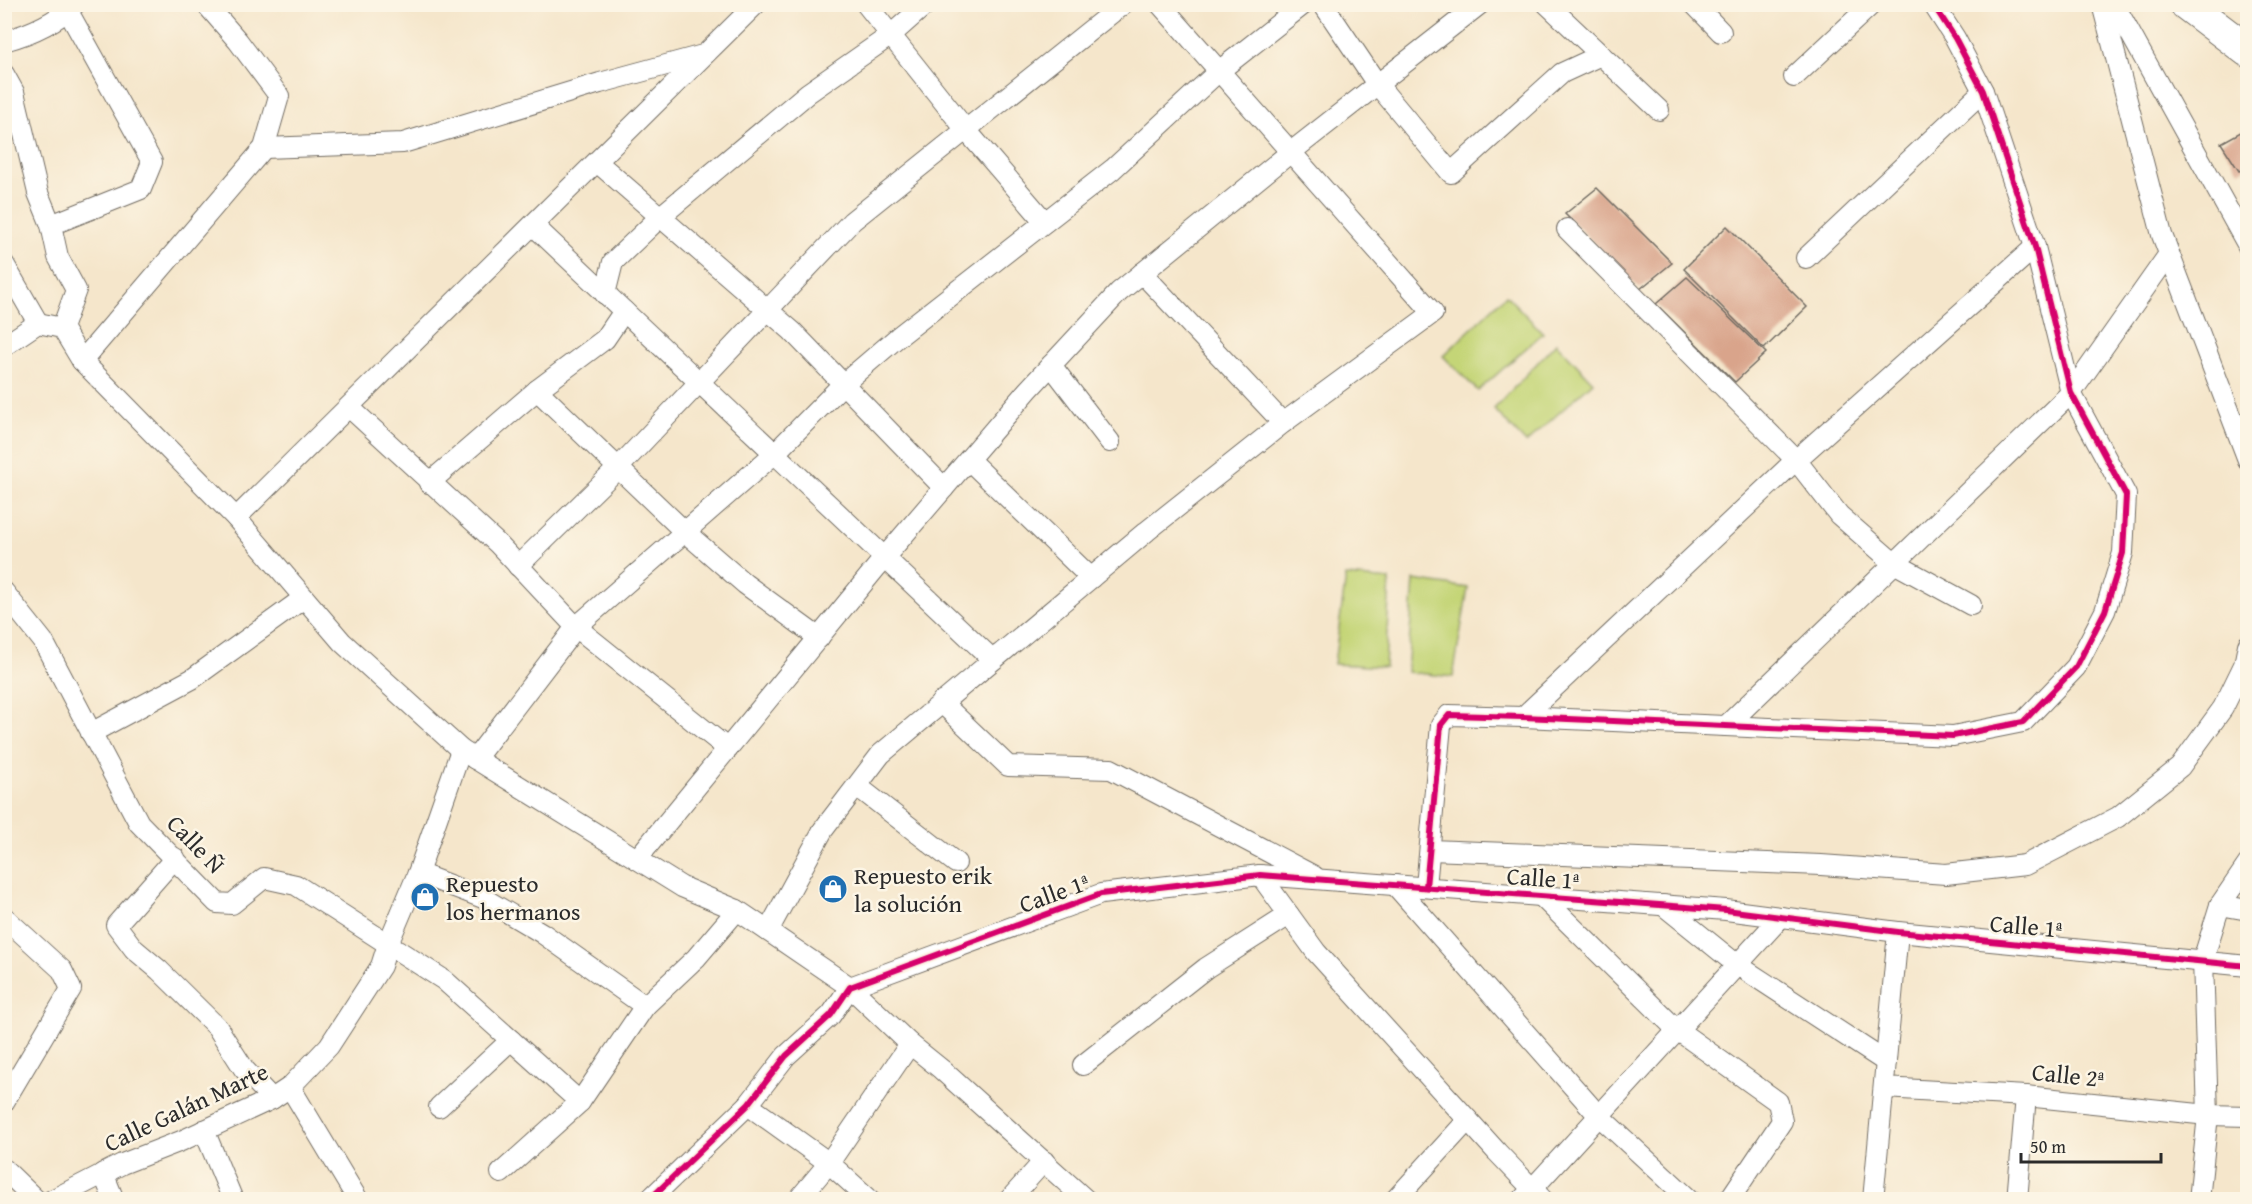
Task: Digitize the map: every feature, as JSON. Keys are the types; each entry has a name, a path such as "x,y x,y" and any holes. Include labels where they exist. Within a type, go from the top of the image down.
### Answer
{"main road":[{"path":"2186,4 2247,51"}],"street":[{"path":"82,361 264,148 279,96 238,41 206,4"},
{"path":"236,518 756,4"},
{"path":"866,4 966,130 1045,222"},
{"path":"605,294 613,262 661,216 808,93 891,35 926,4"},
{"path":"518,566 700,384 767,309 852,221 1123,4"},
{"path":"768,932 823,830 881,754 1091,578 1283,423 1433,313 1160,4"},
{"name":"Calle Galán Marte","path":"52,1200 104,1173 272,1100 290,1087 329,1047 381,966 388,944 468,755 576,627 774,454 843,384 898,337 1113,169 1219,71 1304,4"},
{"path":"1323,4 1377,84 1451,173 1562,73 1601,55"},
{"path":"637,859 884,558 1052,365 1119,292 1291,152 1480,4"},
{"path":"1547,4 1659,110"},
{"path":"1694,4 1721,32"},
{"path":"1794,77 1872,4"},
{"path":"1426,887 1441,725 1449,715 1953,736 2023,722 2076,667 2105,611 2123,553 2126,495 2071,393 2035,247 1983,91 1955,38 1932,4"},
{"path":"2102,4 2156,213 2169,254 2247,460"},
{"path":"2114,4 2247,246"},
{"path":"4,41 23,36 69,7 152,162 141,189 51,225"},
{"path":"264,148 403,143 600,83 706,55"},
{"path":"4,74 14,92 38,193 51,225 58,256 76,290 62,328"},
{"path":"1806,258 1983,91"},
{"path":"597,162 792,331 944,488"},
{"path":"533,225 993,660"},
{"path":"1567,229 1796,460 1839,515 1894,563 1971,605"},
{"path":"1523,717 1796,460 2035,247"},
{"path":"1726,726 2071,393 2169,254"},
{"path":"4,264 38,323"},
{"path":"1142,273 1283,423"},
{"path":"429,483 537,390 605,339 624,311"},
{"path":"4,346 38,323 62,328 82,361 236,518 342,642 468,755 682,887 737,910 850,987 910,1044 941,1069 1086,1200"},
{"path":"1052,365 1110,442"},
{"path":"537,390 685,532 745,584 819,638"},
{"path":"349,407 498,544 576,627 728,749"},
{"path":"969,460 1091,578"},
{"name":"Calle Ñ","path":"4,592 43,641 140,823 217,903 232,904 264,878 296,885 444,980 580,1102"},
{"path":"91,733 192,679 304,598"},
{"path":"1430,850 1821,865 1946,874 2025,865 2118,817 2180,767 2223,708 2246,666 2247,645"},
{"path":"941,702 1008,766 1111,769 1322,880"},
{"path":"857,786 956,863"},
{"path":"175,858 116,925 134,949 159,970 217,1027 244,1069 272,1100"},
{"path":"2199,1200 2208,1115 2203,960 2220,905 2247,864"},
{"path":"418,873 483,898 542,933 645,1006"},
{"path":"1260,875 1317,952 1468,1120 1532,1196 1598,1115 1781,917"},
{"name":"Calle 1ª","path":"850,987 1101,894 1260,875 1726,909 1898,932 2247,966"},
{"path":"1395,885 1598,1115 1690,1200"},
{"path":"1540,896 1676,1029 1778,1102 1782,1121 1730,1200"},
{"path":"1663,905 1736,964 1886,1062"},
{"path":"2220,905 2247,910"},
{"path":"501,1173 580,1102 645,1006 696,958 737,910"},
{"path":"1083,1065 1206,968 1289,915"},
{"path":"4,916 62,970 71,989 4,1102"},
{"path":"1874,1200 1898,932"},
{"path":"649,1200 748,1105 786,1056 831,1015 850,987"},
{"path":"439,1107 512,1040"},
{"path":"798,1200 829,1162 910,1044"},
{"path":"290,1087 358,1200"},
{"name":"Calle 2ª","path":"1884,1088 2026,1096 2208,1115 2247,1116"},
{"path":"2017,1200 2026,1096"},
{"path":"748,1105 829,1162 870,1200"},
{"path":"1395,1200 1468,1120"},
{"path":"204,1130 233,1200"},
{"path":"1010,1200 1044,1161"},
{"path":"4,1169 36,1200"},
{"path":"104,1173 114,1200"}],"green space":[{"path":"1506,295 1543,333 1478,391 1443,356"},
{"path":"1556,343 1593,382 1526,443 1494,409"},
{"path":"1346,576 1390,580 1385,667 1334,664"},
{"path":"1414,580 1468,588 1453,677 1407,672"}],"building":[{"path":"2248,128 2248,167 2239,171 2221,143"},
{"path":"1597,188 1672,263 1640,289 1565,214"},
{"path":"1727,226 1807,307 1764,349 1684,269"},
{"path":"1687,277 1766,353 1735,382 1656,304"}],"cycle path":[{"path":"1426,887 1441,725 1449,715 1953,736 2023,722 2076,667 2105,611 2123,553 2126,495 2071,393 2035,247 1983,91 1955,38 1933,4"},
{"path":"649,1200 748,1105 786,1056 831,1015 850,987 1101,894 1260,875 1726,910 1898,932 2248,966"}],"place":[{"name":"Repuesto erik la solución","path":"833,889"},
{"name":"Repuesto los hermanos","path":"425,897"}]}
